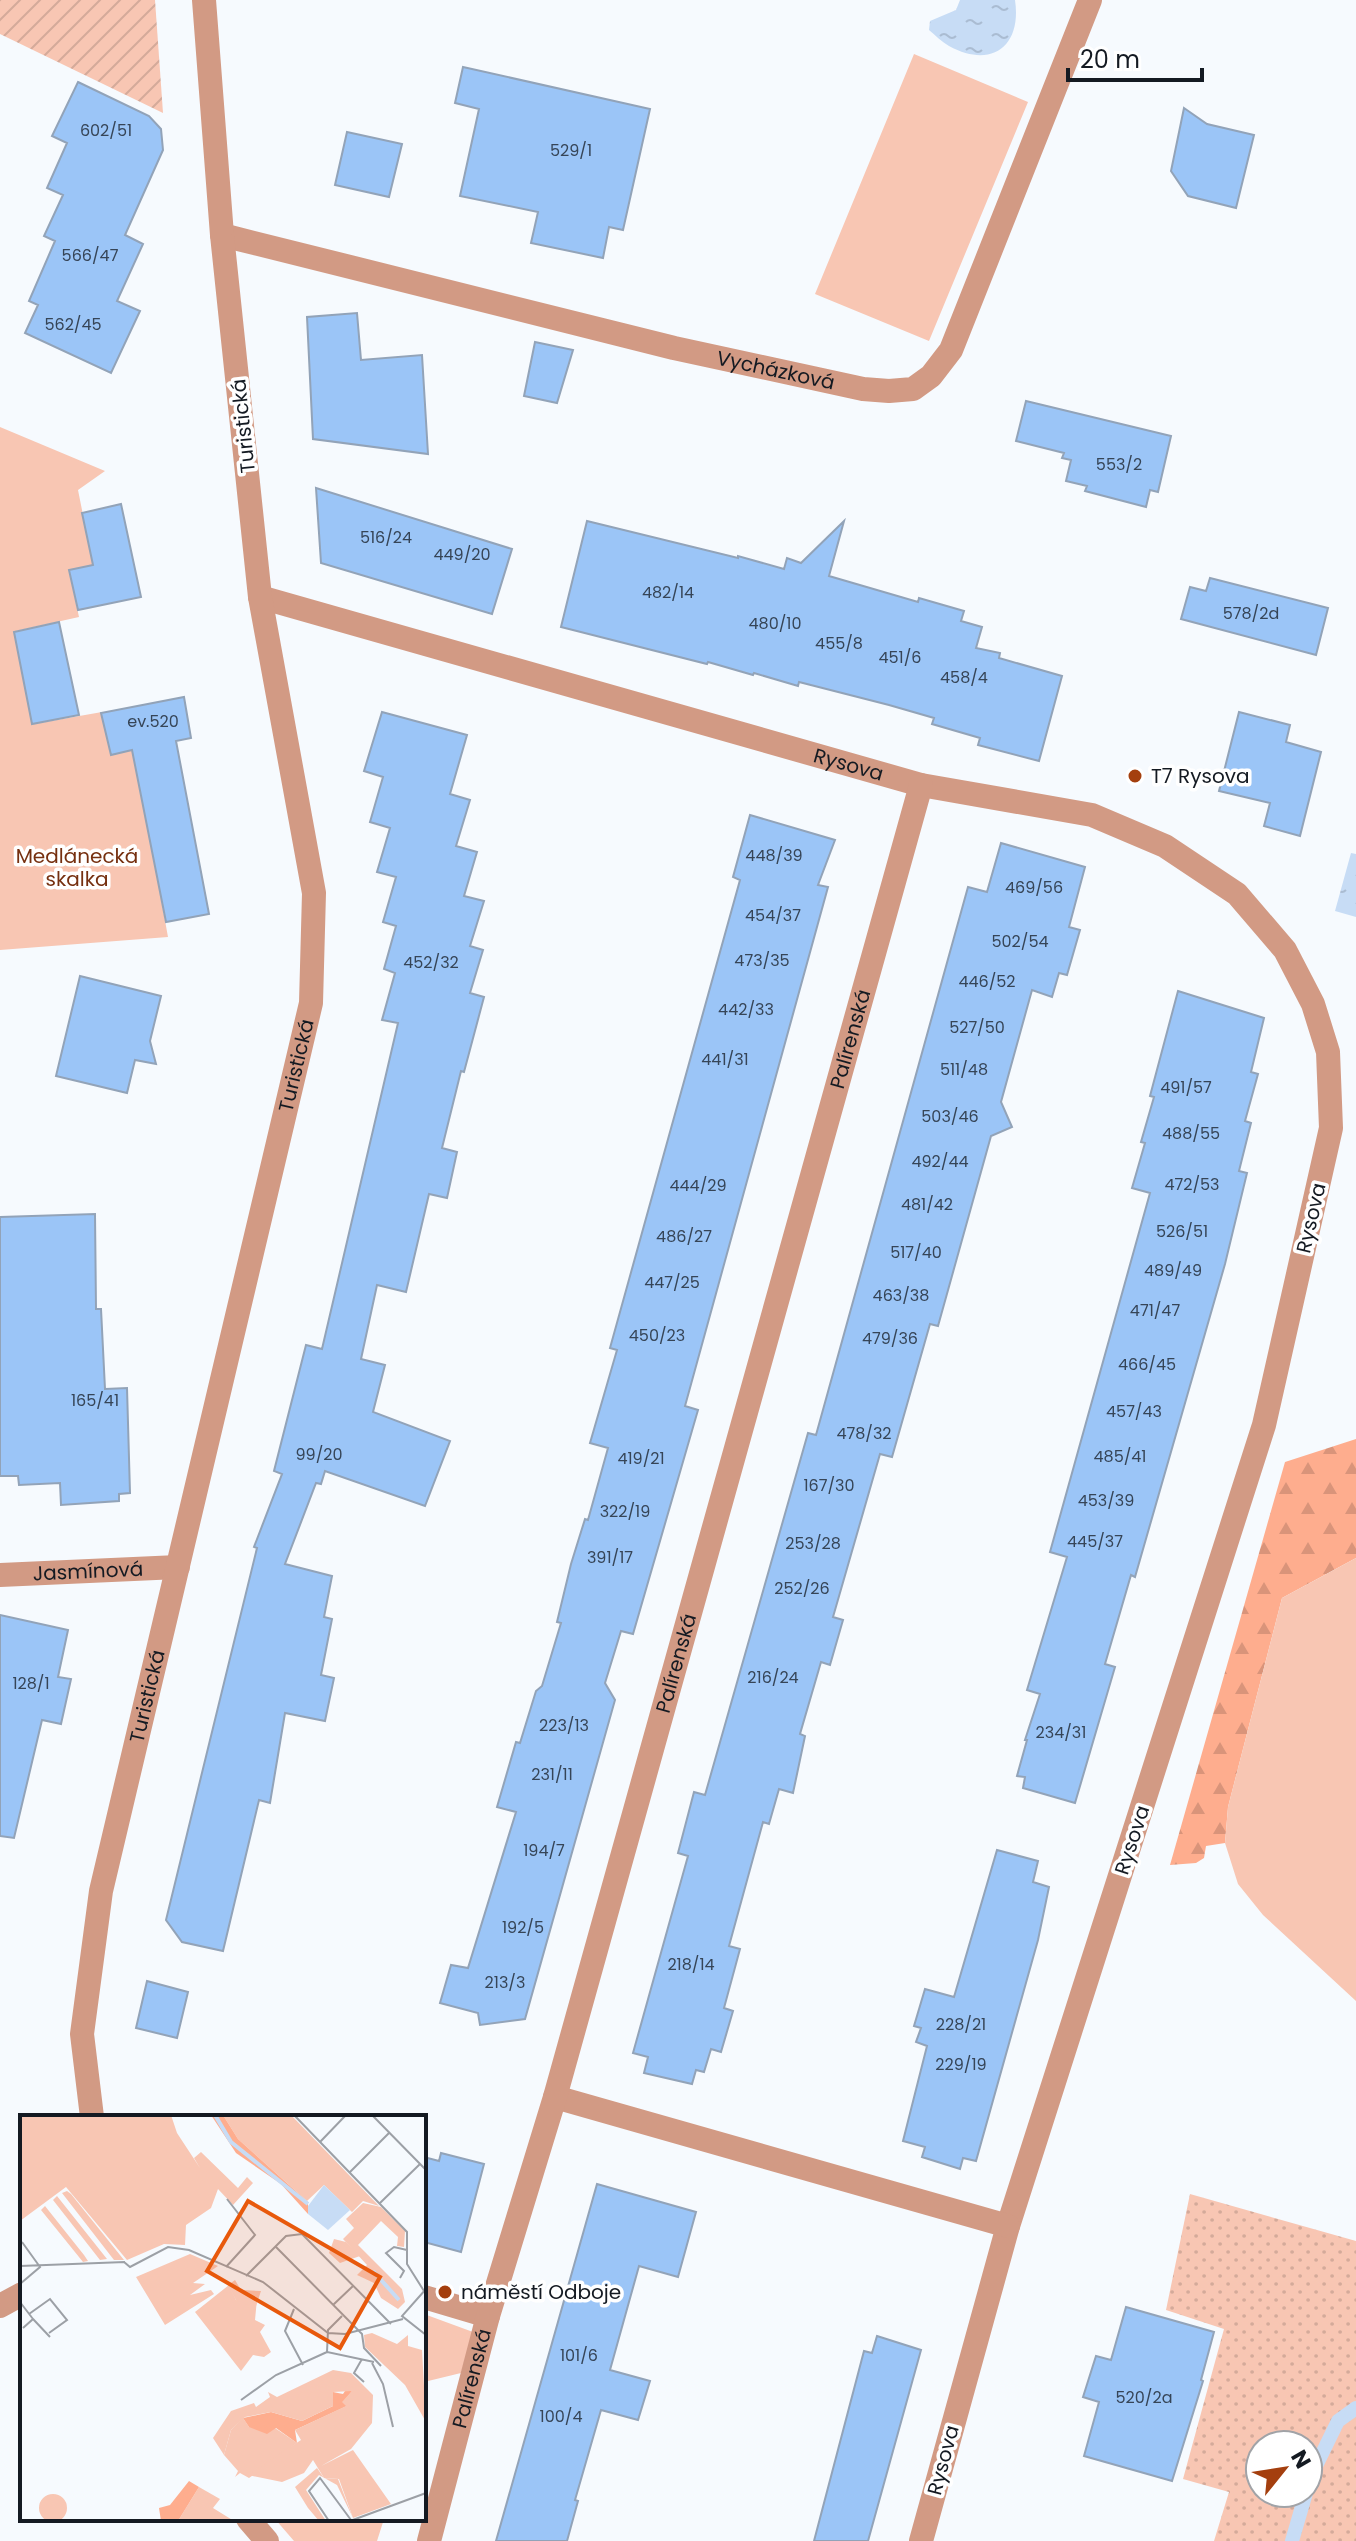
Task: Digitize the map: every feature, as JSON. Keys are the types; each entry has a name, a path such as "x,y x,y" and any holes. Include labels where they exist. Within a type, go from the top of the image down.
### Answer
{"street":[{"name":"Turistická","path":"92,2115 82,2034 101,1891 311,1003 314,893 260,597 222,235 204,0"},
{"name":"Vycházková","path":"222,235 705,355 863,389 913,389 931,376 951,350 1090,0"},
{"name":"Rysova","path":"260,597 921,785 1092,815 1165,846 1237,894 1285,950 1313,1004 1328,1052 1331,1128 1264,1425 1008,2226 921,2541"},
{"name":"Palírenská","path":"429,2541 488,2316 555,2097 921,785"},
{"name":"Jasmínová","path":"0,1575 178,1567"},
{"path":"555,2097 1008,2226"},
{"path":"0,2306 20,2295"},
{"path":"426,2298 488,2316"},
{"path":"250,2521 267,2541"}],"green space":[{"path":"0,0 155,0 163,113 0,34"},
{"path":"914,54 1028,102 929,341 815,294"},
{"name":"Medlánecká skalka","path":"0,427 105,471 78,490 93,565 69,571 79,617 16,631 34,724 102,712 110,753 146,747 137,767 168,937 0,950"},
{"path":"1356,1439 1356,1558 1282,1598 1228,1807 1225,1843 1206,1846 1204,1858 1196,1863 1170,1865 1285,1462"},
{"path":"1356,1558 1356,2001 1263,1915 1238,1884 1225,1843 1228,1807 1282,1598"},
{"path":"1190,2194 1356,2241 1356,2541 1214,2541 1229,2492 1183,2479 1224,2329 1166,2310"},
{"path":"426,2315 473,2332 461,2373 426,2382"},
{"path":"277,2521 383,2521 377,2541 294,2541"}],"water":[{"path":"960,0 1015,0 1014,30 1000,49 990,54 964,53 929,30 930,21 956,10"},
{"path":"1351,853 1356,854 1356,917 1335,911"}],"building":[{"path":"463,67 650,109 623,230 609,227 603,258 531,243 538,212 460,196 479,109 455,103"},
{"path":"78,82 149,116 161,129 163,150 125,235 143,244 117,301 140,311 111,373 25,333 38,305 29,301 55,241 44,236 63,195 47,188 67,143 52,136"},
{"path":"1184,108 1207,124 1254,135 1236,208 1188,196 1171,171"},
{"path":"347,132 402,144 389,197 335,185"},
{"path":"357,313 361,360 422,355 428,454 313,439 307,317"},
{"path":"535,342 573,350 557,403 524,396"},
{"path":"1026,401 1171,436 1158,492 1150,490 1146,507 1085,491 1087,486 1066,481 1071,460 1062,458 1064,453 1016,441"},
{"path":"316,488 512,549 492,614 321,563"},
{"path":"121,504 141,597 78,610 69,570 93,565 82,513"},
{"path":"587,521 784,569 787,558 801,563 844,521 829,576 918,602 919,598 964,611 961,621 982,627 976,648 1000,653 999,658 1062,676 1039,761 978,745 980,738 932,724 934,718 889,705 799,682 798,686 561,627"},
{"path":"1210,578 1328,608 1316,655 1181,619 1190,587 1206,591"},
{"path":"59,622 79,715 32,724 14,632"},
{"path":"184,697 191,738 176,741 209,914 166,922 132,750 111,755 101,713"},
{"path":"382,712 467,735 450,794 470,800 456,846 477,852 464,896 484,901 470,946 483,950 470,993 484,997 442,1148 457,1152 447,1198 429,1194 406,1292 377,1285 361,1359 385,1365 373,1412 450,1441 425,1506 325,1471 321,1484 316,1483 285,1564 332,1576 324,1617 332,1619 321,1675 334,1678 325,1721 285,1713 270,1803 259,1800 223,1951 182,1942 166,1920 257,1548 254,1547 282,1474 274,1471 306,1345 322,1349 398,1023 382,1020 395,973 384,969 396,926 383,922 396,877 377,872 390,828 370,822 383,777 364,771"},
{"path":"1239,712 1290,725 1286,742 1321,752 1300,836 1264,826 1270,803 1219,791"},
{"path":"750,815 835,840 818,885 828,887 685,1406 698,1410 633,1634 621,1631 605,1683 615,1700 525,2019 480,2025 478,2013 440,2003 451,1965 468,1968 516,1812 497,1807 516,1742 520,1743 536,1691 542,1686 561,1623 557,1622 571,1564 585,1519 588,1520 608,1448 590,1443 617,1350 610,1348 740,880 733,877"},
{"path":"1001,843 1085,867 1069,927 1080,930 1067,975 1059,973 1052,997 1032,990 1001,1102 1012,1127 991,1136 938,1326 930,1324 892,1457 880,1454 833,1617 843,1620 830,1665 821,1662 800,1734 805,1736 793,1793 779,1789 769,1824 763,1822 729,1946 740,1949 724,2008 733,2011 721,2052 711,2049 704,2072 696,2070 692,2084 644,2073 648,2057 633,2053 688,1856 678,1853 694,1792 705,1795 808,1433 816,1435 968,887 987,892"},
{"path":"80,976 161,996 150,1041 156,1064 135,1060 127,1093 56,1076"},
{"path":"1178,991 1264,1018 1251,1072 1258,1074 1245,1121 1251,1123 1239,1171 1247,1173 1225,1264 1135,1577 1131,1575 1105,1664 1115,1667 1075,1803 1023,1788 1025,1777 1017,1776 1040,1694 1027,1690 1067,1557 1050,1552 1150,1193 1132,1188 1154,1097 1150,1096"},
{"path":"95,1214 96,1309 101,1309 105,1389 127,1388 130,1493 119,1494 119,1501 61,1505 60,1483 19,1485 18,1476 0,1476 0,1217"},
{"path":"0,1615 68,1630 58,1677 71,1679 61,1724 42,1720 14,1838 0,1836"},
{"path":"997,1850 1038,1861 1033,1882 1049,1887 1038,1940 976,2161 963,2158 960,2169 922,2157 925,2147 903,2141 927,2046 916,2042 921,2028 914,2026 925,1989 954,1997"},
{"path":"147,1981 188,1992 177,2038 136,2028"},
{"path":"441,2153 484,2164 461,2252 426,2243 426,2158 439,2161"},
{"path":"597,2184 696,2212 678,2277 639,2266 610,2370 650,2381 638,2420 601,2410 575,2500 578,2501 567,2541 496,2541"},
{"path":"1126,2307 1214,2332 1203,2381 1172,2481 1084,2456 1099,2402 1083,2397 1096,2356 1111,2360"},
{"path":"877,2336 921,2350 868,2541 814,2541 864,2351 872,2353"}],"waterway":[{"path":"1324,2450 1338,2421 1356,2408"},
{"path":"1292,2541 1301,2509"}],"place":[{"name":"T7 Rysova","path":"1135,776"},
{"name":"náměstí Odboje","path":"445,2292"}]}
